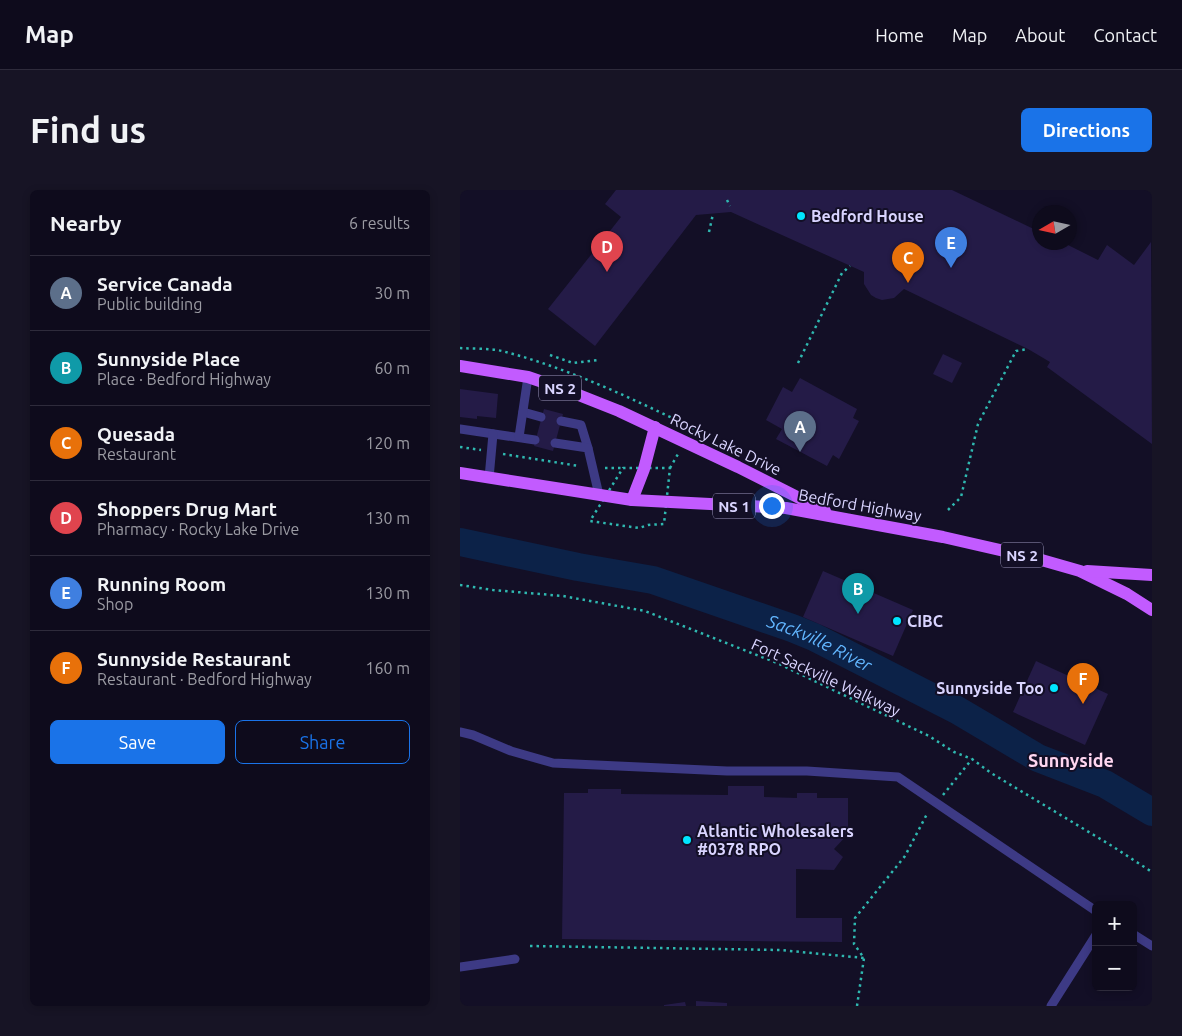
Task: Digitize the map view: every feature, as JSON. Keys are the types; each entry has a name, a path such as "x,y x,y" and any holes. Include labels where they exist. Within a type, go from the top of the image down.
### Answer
{"main road":[{"name":"Rocky Lake Drive","path":"460,366 528,377 610,407 738,467 836,517"},
{"name":"Rocky Lake Drive","path":"632,500 644,469 655,428"},
{"name":"Bedford Highway","path":"460,473 632,500 786,508 980,545 1080,571 1127,594 1152,610"},
{"path":"1080,571 1152,576"}],"lane":[{"path":"519,437 528,377"},
{"path":"523,412 541,417"},
{"path":"562,421 581,425 599,495"},
{"path":"460,429 535,440"},
{"path":"489,478 493,434"},
{"path":"555,443 588,448"},
{"path":"460,732 473,735 511,751 553,763 727,771 807,770 898,776 1092,908"},
{"path":"1137,937 1152,946"},
{"path":"1052,1006 1092,941"},
{"path":"460,967 515,959"}],"path":[{"path":"728,200 730,206"},
{"path":"709,232 713,214"},
{"path":"798,363 842,273 850,266"},
{"path":"460,348 500,351"},
{"path":"948,510 961,497 978,424 1016,351 1028,349"},
{"path":"550,355 573,363 598,360"},
{"path":"460,447 592,468 623,468"},
{"name":"Fort Sackville Walkway","path":"460,585 563,596 644,611 692,628 748,653 777,663 930,736 954,752 972,759 991,773 1096,835 1152,872"},
{"path":"857,1006 864,958 854,944 855,918 904,856 928,812 972,759"},
{"path":"530,946 780,950 864,958"}],"building":[{"path":"616,190 952,190 1032,228 1032,250 1077,250 1098,260 1107,245 1134,265 1151,242 1152,444 1047,367 1050,362 1028,349 904,289 894,298 882,300 876,298 871,295 864,284 864,272 731,212 696,215 595,346 548,309 621,217 605,204"},
{"path":"943,354 962,363 952,383 933,374"},
{"path":"800,378 857,409 853,418 859,421 839,459 833,455 827,466 776,439 782,429 766,420 783,387 792,392"},
{"path":"460,389 498,394 496,418 477,416 477,419 460,417"},
{"path":"544,409 563,414 553,451 534,446"},
{"path":"823,571 913,610 893,656 803,617"},
{"path":"1036,661 1108,694 1085,745 1013,712"},
{"path":"728,786 764,786 764,797 797,798 797,793 817,793 817,798 848,798 848,834 834,849 843,857 834,870 796,869 796,918 842,918 842,942 562,939 564,793 588,793 588,789 621,789 621,794 728,795"},
{"path":"696,1001 727,1003 727,1006 696,1006"},
{"path":"685,1002 686,1006 664,1006 664,1005"}],"waterway":[{"name":"Sackville River","path":"460,542 578,567 653,580 792,628 814,637 957,710 1038,758 1105,784 1152,812"}],"place":[{"name":"Bedford House","path":"801,216"},
{"name":"Running Room","path":"951,268"},
{"name":"Shoppers Drug Mart","path":"607,272"},
{"name":"Quesada","path":"908,283"},
{"name":"Service Canada","path":"800,452"},
{"name":"Sunnyside Place","path":"858,614"},
{"name":"CIBC","path":"897,621"},
{"name":"Sunnyside Too","path":"1054,688"},
{"name":"Sunnyside Restaurant","path":"1083,704"},
{"name":"Atlantic Wholesalers #0378 RPO","path":"687,840"}],"district":[{"name":"Sunnyside","path":"1071,760"}]}
